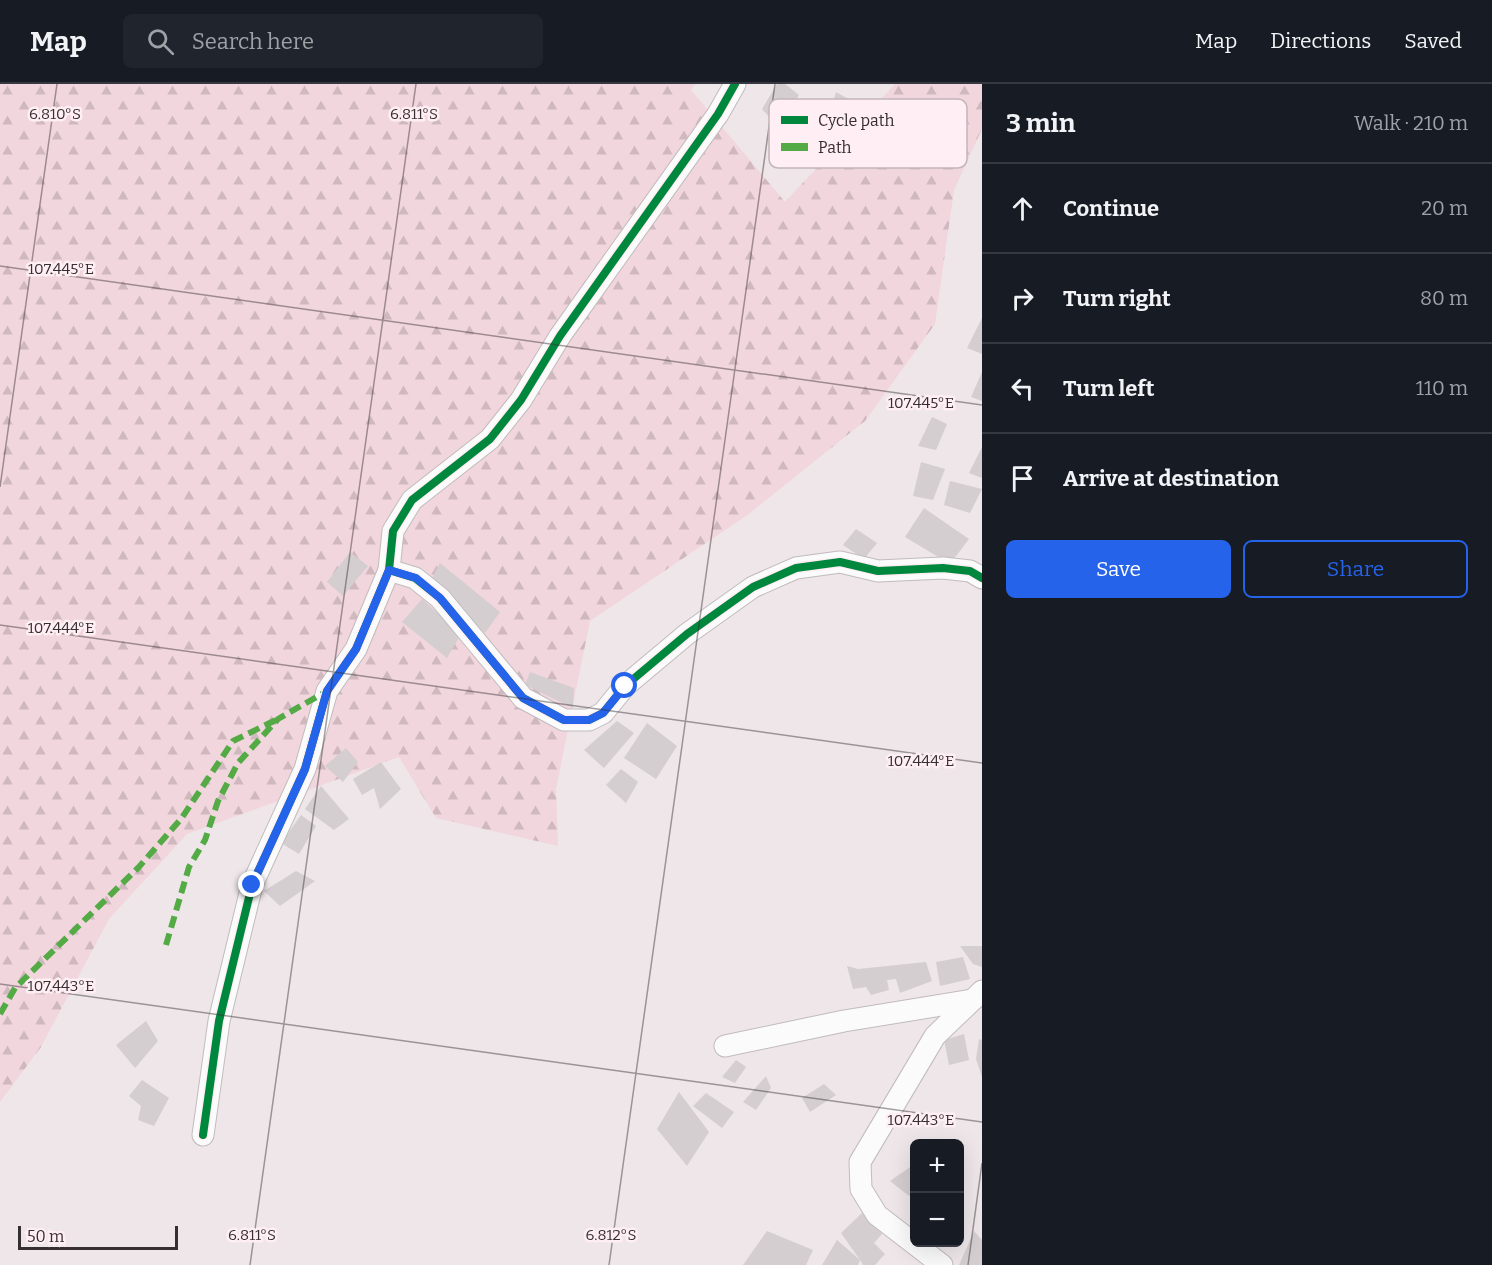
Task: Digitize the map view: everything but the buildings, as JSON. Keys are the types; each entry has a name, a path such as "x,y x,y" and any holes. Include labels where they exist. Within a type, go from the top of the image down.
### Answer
{"street":[{"path":"203,1135 219,1021 252,885 305,769 327,691 356,649 389,570 393,531 412,500 490,439 560,336 718,114 735,84"},
{"path":"389,570 416,578 440,598 523,698 564,720 589,720 603,713 625,686 687,634 753,587 796,567 840,562 878,571 943,568 970,572 982,578"},
{"path":"725,1046 844,1020 977,995"},
{"path":"942,1265 877,1215 861,1190 860,1162 935,1036 977,995"}],"green space":[{"path":"0,84 695,84 691,90 785,202 817,168 964,168 954,190 935,324 865,421 746,516 590,621 556,789 558,846 436,818 399,757 187,834 109,919 41,1047 0,1102"},
{"path":"895,84 982,84 982,129 967,162 967,99 881,99"}],"marked path":[{"path":"166,945 189,867 205,840 218,801 238,763 278,719 327,691"},
{"path":"0,1014 15,988 138,868 181,819 233,741 278,719"}],"cycle path":[{"path":"735,84 718,114 560,336 521,400 490,439 412,500 393,531 389,570 415,578 440,598 523,698 564,720 589,720 603,713 625,686 687,634 753,587 796,568 840,562 878,571 943,568 970,571 982,578"},
{"path":"203,1135 219,1021 252,885 305,769 327,691 356,649 389,570"}],"route":[{"path":"252,885 305,769 327,691 356,649 389,570 416,578 440,598 523,698 564,720 589,720 603,713 625,686"}]}
